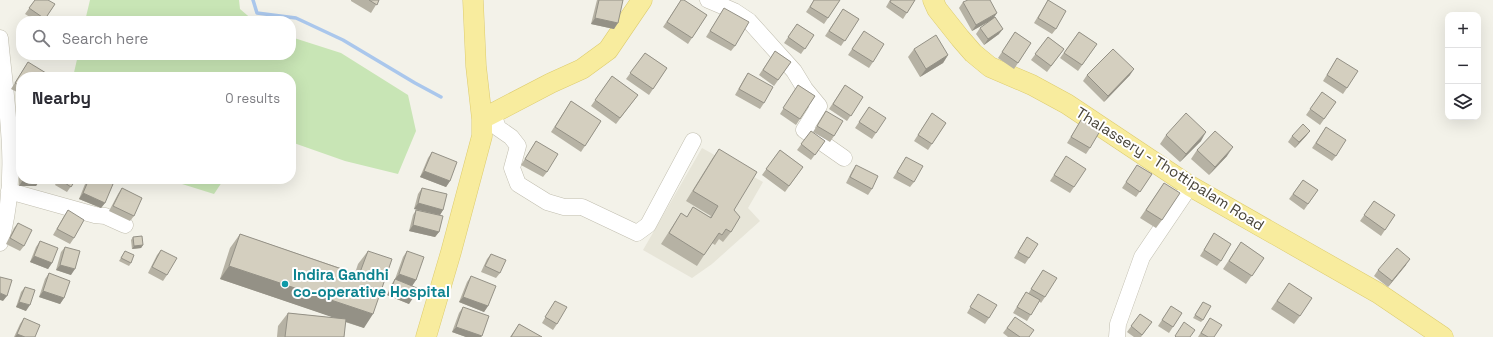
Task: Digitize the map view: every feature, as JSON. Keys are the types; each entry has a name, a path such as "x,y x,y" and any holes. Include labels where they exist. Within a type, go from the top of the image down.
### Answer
{"main road":[{"path":"426,337 451,252 487,116 476,66 473,0"},
{"path":"487,116 582,69 608,50 642,0"},
{"name":"Thalassery - Thottipalam Road","path":"933,0 960,38 973,53 990,67 1032,85 1067,104 1190,186 1378,293 1443,337"}],"street":[{"path":"708,0 734,11 749,21 794,71 819,106 804,130 844,158"},
{"path":"0,38 5,156 9,191 0,243"},
{"path":"487,116 498,128 511,137 518,146 512,168 518,184 547,202 564,207 582,207 637,232 648,225 693,141"},
{"path":"1117,337 1118,324 1142,257 1190,186"},
{"path":"9,191 95,215 105,216 125,225"}],"shaded area":[{"path":"702,148 763,182 748,208 760,221 712,264 692,278 643,250"}],"green space":[{"path":"90,0 239,0 240,9 248,16 86,16"},
{"path":"296,39 341,53 408,95 416,131 398,174 345,161 296,144 296,72 74,72 77,60 296,60"},
{"path":"182,184 221,184 214,194"}],"building":[{"path":"35,0 48,0 55,4 47,16 41,16 29,8"},
{"path":"369,0 379,0 377,5"},
{"path":"599,0 623,0 618,23 595,18"},
{"path":"681,0 684,0 707,15 692,38 667,22"},
{"path":"814,0 840,0 828,18 810,7"},
{"path":"891,0 915,0 907,13 890,2"},
{"path":"968,0 990,0 997,13 976,25 963,2"},
{"path":"1048,0 1066,11 1056,29 1038,18"},
{"path":"724,8 749,22 735,46 710,31"},
{"path":"843,9 859,19 845,41 829,31"},
{"path":"995,17 1003,29 988,39 980,28"},
{"path":"797,24 814,35 805,49 788,37"},
{"path":"864,31 884,44 873,62 852,49"},
{"path":"1015,32 1031,43 1018,63 1002,52"},
{"path":"1079,32 1097,44 1082,65 1064,53"},
{"path":"936,35 948,55 926,69 914,49"},
{"path":"1048,37 1064,49 1051,66 1035,54"},
{"path":"1113,49 1134,69 1108,96 1087,75"},
{"path":"775,51 791,62 778,80 763,70"},
{"path":"645,53 667,68 653,89 630,73"},
{"path":"1337,58 1358,71 1347,88 1327,75"},
{"path":"28,62 44,72 22,72"},
{"path":"748,73 773,87 764,103 739,89"},
{"path":"612,76 638,95 620,118 595,100"},
{"path":"798,85 815,96 800,119 783,108"},
{"path":"845,85 863,97 851,116 833,104"},
{"path":"1322,92 1336,102 1324,119 1310,109"},
{"path":"571,101 601,121 585,146 555,127"},
{"path":"869,107 886,118 876,133 859,122"},
{"path":"826,111 843,121 834,136 817,126"},
{"path":"932,113 946,123 932,144 918,135"},
{"path":"1186,113 1206,132 1186,154 1166,135"},
{"path":"1081,120 1100,131 1090,148 1071,137"},
{"path":"1303,124 1310,131 1299,142 1292,136"},
{"path":"1326,127 1346,140 1336,156 1316,143"},
{"path":"811,131 825,141 815,155 801,144"},
{"path":"1215,131 1233,147 1215,167 1197,150"},
{"path":"536,141 558,154 547,172 525,159"},
{"path":"719,149 757,172 734,210 740,217 731,232 726,229 722,235 719,233 704,255 669,233 681,213 687,217 693,207 711,218 718,206 693,191"},
{"path":"780,150 803,167 789,186 766,169"},
{"path":"432,152 457,162 450,181 424,171"},
{"path":"1066,156 1086,169 1074,187 1054,175"},
{"path":"906,157 923,166 914,182 897,172"},
{"path":"856,165 878,176 872,189 850,177"},
{"path":"1137,165 1152,174 1140,192 1126,182"},
{"path":"1303,180 1318,190 1308,204 1293,194"},
{"path":"1164,183 1180,193 1162,220 1146,210"},
{"path":"87,184 113,184 105,203 83,193"},
{"path":"122,188 142,198 134,216 113,206"},
{"path":"422,188 447,194 443,210 418,203"},
{"path":"1374,201 1395,215 1385,230 1364,215"},
{"path":"68,210 84,220 74,238 57,229"},
{"path":"416,210 443,216 439,232 413,225"},
{"path":"18,223 32,230 24,246 10,238"},
{"path":"1214,233 1231,244 1221,261 1204,250"},
{"path":"240,234 359,275 368,251 392,259 373,314 229,266"},
{"path":"142,236 143,245 134,246 133,237"},
{"path":"1027,237 1038,244 1029,258 1018,252"},
{"path":"40,241 58,248 52,263 34,256"},
{"path":"1241,242 1264,258 1252,276 1229,261"},
{"path":"65,247 80,251 75,269 60,265"},
{"path":"1397,248 1410,259 1392,281 1378,270"},
{"path":"161,250 177,258 167,275 152,267"},
{"path":"125,251 134,255 131,263 121,258"},
{"path":"407,251 424,257 416,280 399,274"},
{"path":"491,254 506,260 500,273 485,266"},
{"path":"1043,270 1057,278 1045,297 1031,289"},
{"path":"49,273 70,281 64,298 43,291"},
{"path":"471,276 496,286 488,306 463,297"},
{"path":"0,277 12,280 7,296 0,293"},
{"path":"395,279 417,288 413,298 391,289"},
{"path":"1289,283 1312,298 1300,316 1277,301"},
{"path":"25,287 35,290 30,305 19,302"},
{"path":"1026,292 1040,300 1031,315 1017,307"},
{"path":"978,294 997,305 989,318 970,307"},
{"path":"555,301 567,307 557,324 545,317"},
{"path":"1203,302 1211,306 1203,320 1195,315"},
{"path":"1171,306 1182,313 1173,327 1162,320"},
{"path":"463,307 489,316 482,336 456,327"},
{"path":"288,313 346,319 344,337 285,337"},
{"path":"1140,314 1152,322 1142,335 1131,326"},
{"path":"1015,317 1034,330 1029,337 1020,337 1007,328"},
{"path":"24,318 40,325 35,337 25,337 17,334"},
{"path":"1210,318 1222,325 1214,337 1208,337 1201,333"},
{"path":"1184,322 1195,330 1190,337 1176,337 1175,336"},
{"path":"519,324 542,337 511,337"}],"waterway":[{"path":"253,0 257,13 280,16"},
{"path":"296,18 343,40 441,97"}],"place":[{"name":"Indira Gandhi co-operative Hospital","path":"285,284"}]}
